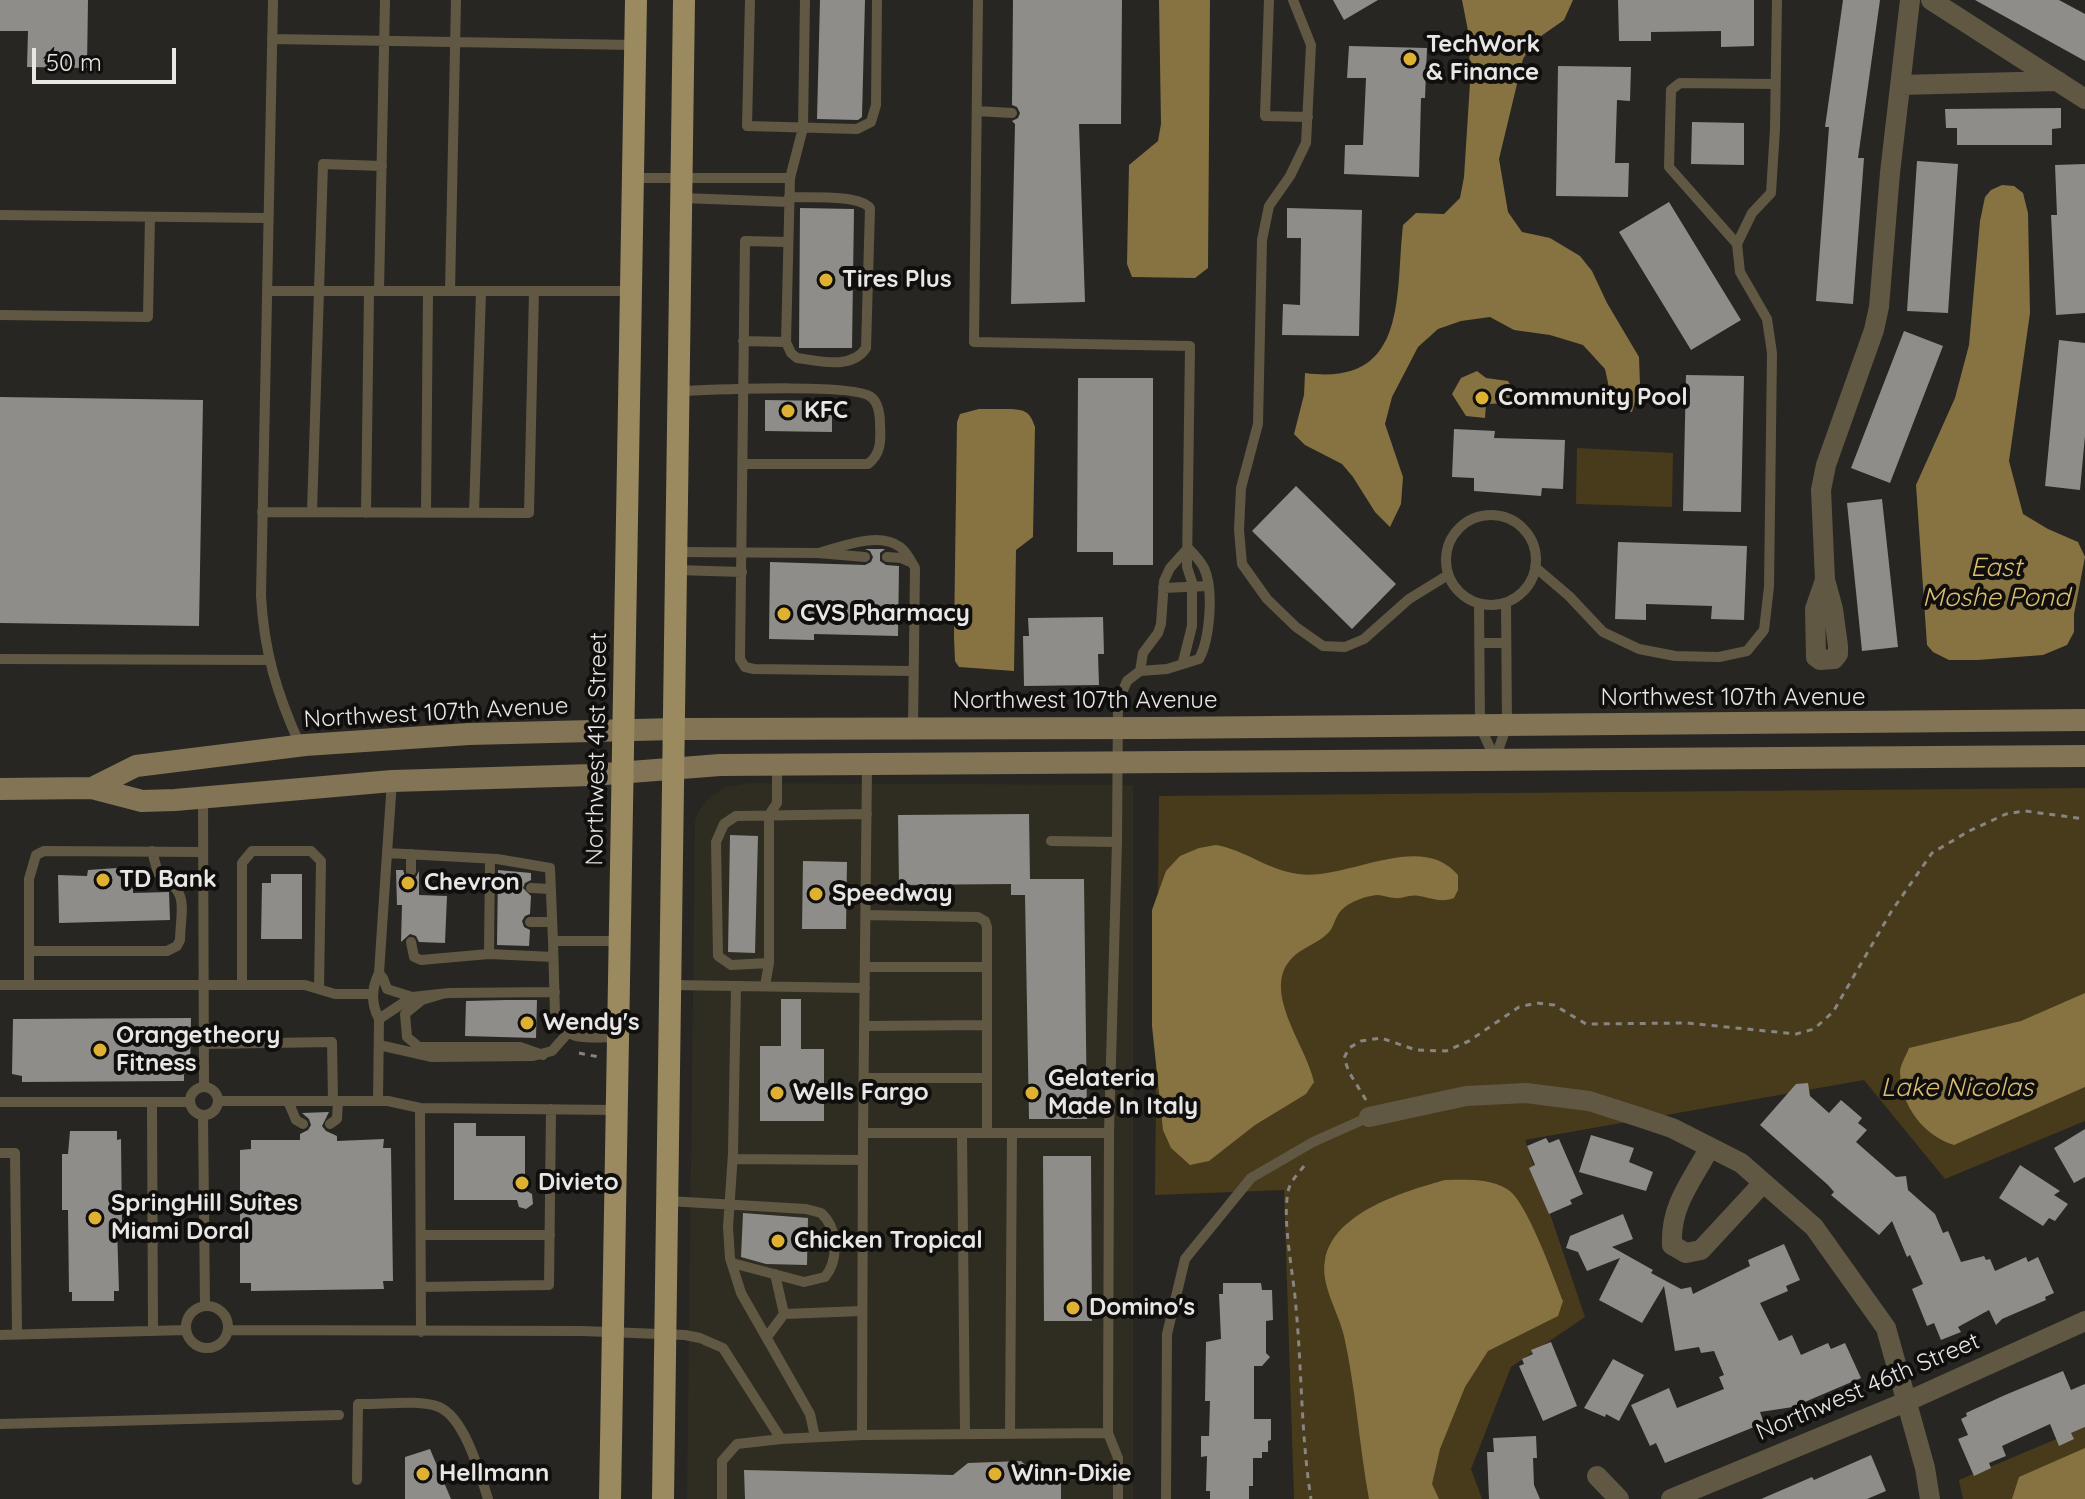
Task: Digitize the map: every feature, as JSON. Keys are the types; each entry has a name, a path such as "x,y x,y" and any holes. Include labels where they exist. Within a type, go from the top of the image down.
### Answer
{"main road":[{"name":"Northwest 41st Street","path":"610,1499 636,0"},
{"path":"663,1499 684,0"},
{"name":"Northwest 107th Avenue","path":"92,788 136,766 300,745 415,736 675,729 2085,720"},
{"name":"Northwest 107th Avenue","path":"0,789 92,788 142,801 392,781 777,765 2085,756"}],"street":[{"path":"1825,580 1821,509 1823,477 1874,330 1879,307 1910,0"},
{"path":"1931,0 2085,99"},
{"path":"1900,85 2058,81"},
{"path":"1369,1117 1466,1096 1526,1093 1589,1101 1672,1128 1741,1163 1814,1227 1886,1328 1908,1401 1930,1499"},
{"path":"1710,1147 1680,1197 1671,1225 1672,1245 1686,1253 1701,1250 1763,1183"},
{"name":"Northwest 46th Street","path":"1671,1499 1908,1401 2085,1321"},
{"path":"1597,1476 1619,1499"}],"lane":[{"path":"273,0 261,596 263,635 274,683 300,745"},
{"path":"366,513 382,166 385,0"},
{"path":"450,291 456,0"},
{"path":"750,0 747,126 857,129 871,122 876,105 877,0"},
{"path":"633,178 682,188 789,200 856,199 867,203 871,213 866,348 852,361 797,358 786,342 787,242 789,200 790,178 803,128 805,0"},
{"path":"978,0 974,342 1190,346 1187,567 1191,575 1192,626 1183,662"},
{"path":"1269,0 1265,116 1308,117"},
{"path":"1293,0 1311,45 1306,143 1290,176 1269,206 1262,240 1258,424 1241,488 1239,530 1242,564 1267,599 1296,627 1323,646 1345,647 1364,639 1409,599 1448,575"},
{"path":"1535,567 1569,596 1603,632 1639,649 1675,656 1719,657 1747,651 1764,630 1769,587 1772,353 1767,319 1740,272 1737,244 1752,213 1771,193 1777,0"},
{"path":"272,39 635,45"},
{"path":"1737,244 1669,167 1671,90 1680,83 1775,84"},
{"path":"977,111 1012,113"},
{"path":"312,512 323,164 382,166"},
{"path":"682,188 790,178"},
{"path":"0,215 268,218"},
{"path":"0,315 148,317 150,217"},
{"path":"787,242 745,241 741,663 745,667 761,669 913,671"},
{"path":"267,291 631,291"},
{"path":"426,513 428,291"},
{"path":"474,513 481,291"},
{"path":"262,512 529,513 534,291"},
{"path":"743,341 786,342"},
{"path":"680,391 852,391 871,397 879,414 880,449 874,460 864,465 744,464"},
{"path":"1487,515 1503,517 1518,524 1529,536 1535,551 1535,567 1526,589 1506,603 1479,604 1455,588 1448,575 1446,559 1458,529 1471,519 1487,515"},
{"path":"818,553 862,542 884,542 899,546 915,568 913,727"},
{"path":"1118,1499 1118,1458 1108,1433 1109,1133 1117,842 1115,763 1119,694 1127,681 1140,671 1167,669 1199,659 1206,644 1208,586 1203,565 1188,548"},
{"path":"1140,671 1143,653 1158,633 1163,588 1170,568 1188,548"},
{"path":"677,561 743,552 865,557"},
{"path":"887,557 901,558 911,563"},
{"path":"677,561 742,572"},
{"path":"1163,588 1208,586"},
{"path":"1495,759 1507,725 1506,603"},
{"path":"1479,604 1480,726 1495,759"},
{"path":"1479,643 1506,643"},
{"path":"0,659 268,660"},
{"path":"765,986 769,963 769,815 777,803 777,765"},
{"path":"862,1435 867,765"},
{"path":"378,1101 379,1019 373,1008 373,985 379,973 392,781"},
{"path":"203,798 204,1087"},
{"path":"769,963 731,965 718,956 716,842 724,824 736,816 867,814"},
{"path":"1051,841 1117,842"},
{"path":"29,985 29,879 36,855 44,851 203,852"},
{"path":"29,951 167,951 177,946 180,940 181,894 176,886 158,873 152,851"},
{"path":"242,985 242,863 252,851 311,851 321,861 319,989"},
{"path":"387,853 490,859 550,868 556,1020 567,1034 577,1037 618,1037"},
{"path":"411,854 411,871"},
{"path":"489,954 494,887 490,859"},
{"path":"531,888 550,889"},
{"path":"866,915 978,917 985,921 987,1133"},
{"path":"530,922 552,922"},
{"path":"553,941 619,941"},
{"path":"411,942 414,957 421,960 489,954 553,957"},
{"path":"865,967 987,967"},
{"path":"379,973 387,989 412,997 555,992"},
{"path":"0,985 305,985 335,994 373,994"},
{"path":"672,985 865,988"},
{"path":"736,986 733,1159 728,1227 732,1263 741,1293 810,1414 815,1437"},
{"path":"442,994 422,1000 405,1014 407,1037 419,1047 520,1047 543,1055"},
{"path":"379,1019 412,997"},
{"path":"865,1026 986,1025"},
{"path":"379,1045 432,1057 543,1055 552,1051 567,1034"},
{"path":"203,1044 332,1042 337,1119 330,1124"},
{"path":"864,1078 987,1078"},
{"path":"204,1087 214,1091 218,1101 213,1111 203,1115 193,1110 190,1102 196,1090 204,1087"},
{"path":"218,1101 378,1101 420,1108 616,1110"},
{"path":"288,1101 296,1120 303,1124"},
{"path":"0,1102 190,1102"},
{"path":"152,1102 153,1331"},
{"path":"420,1108 421,1332"},
{"path":"421,1287 549,1285 551,1109"},
{"path":"203,1115 205,1306"},
{"path":"1166,1499 1167,1334 1185,1259 1251,1178 1313,1142 1369,1117"},
{"path":"863,1133 1109,1133"},
{"path":"962,1133 965,1434"},
{"path":"1010,1434 1012,1133"},
{"path":"0,1153 15,1153 17,1334"},
{"path":"733,1159 863,1160"},
{"path":"668,1201 806,1209 821,1213 833,1229 832,1268 825,1277 804,1282 732,1263"},
{"path":"421,1235 550,1235"},
{"path":"767,1337 784,1314 775,1274"},
{"path":"205,1306 222,1312 228,1330 223,1341 207,1349 195,1346 186,1330 190,1314 205,1306"},
{"path":"784,1314 862,1311"},
{"path":"0,1335 186,1330"},
{"path":"228,1330 613,1332 700,1338 723,1348 781,1439"},
{"path":"357,1480 358,1404 426,1405 443,1409 455,1420 475,1461 488,1499"},
{"path":"0,1424 339,1415"},
{"path":"722,1499 722,1461 737,1444 862,1435 1108,1433"}],"path":[{"path":"1369,1117 1370,1108 1344,1058 1349,1048 1361,1041 1381,1038 1416,1050 1446,1051 1469,1041 1519,1007 1537,1003 1554,1005 1586,1024 1687,1023 1796,1034 1814,1029 1833,1012 1891,912 1932,853 2006,814 2025,811 2085,819"},
{"path":"569,1050 599,1057"},
{"path":"1304,1166 1288,1192 1288,1225 1298,1327 1303,1438 1311,1499"}],"shaded area":[{"path":"1577,448 1673,453 1672,507 1576,504"},
{"path":"749,783 1133,785 1133,1499 687,1499 695,821 699,810 711,796 726,787"},
{"path":"2085,788 2085,1121 1945,1179 1864,1080 1525,1140 1585,1317 1511,1367 1471,1469 1482,1499 1294,1499 1284,1190 1155,1195 1159,796"},
{"path":"2085,1427 2085,1499 1963,1499 1959,1480"}],"water":[{"path":"1159,0 1210,0 1208,268 1195,278 1132,277 1127,264 1129,165 1158,141 1161,124"},
{"path":"1462,0 1573,0 1564,20 1534,41 1523,59 1499,159 1508,212 1522,232 1550,238 1580,256 1592,271 1639,357 1640,385 1632,412 1613,406 1605,369 1583,345 1550,335 1514,330 1490,317 1461,321 1438,329 1418,347 1392,397 1385,424 1403,477 1401,504 1390,527 1375,512 1342,464 1305,445 1294,434 1304,395 1305,373 1339,374 1363,366 1380,351 1396,306 1403,225 1416,213 1444,214 1460,198 1470,83 1469,36"},
{"name":"East Moshe Pond","path":"2002,185 2014,186 2023,193 2028,213 2030,313 2009,461 2023,514 2078,542 2085,557 2074,614 2074,632 2067,645 2043,655 1949,660 1933,652 1927,645 1916,485 1955,398 1969,345 1985,197"},
{"name":"Community Pool","path":"1477,371 1486,378 1508,381 1511,386 1509,403 1486,404 1485,418 1466,416 1452,394 1461,378"},
{"path":"979,409 1011,409 1027,413 1035,427 1033,537 1016,550 1014,671 959,667 955,661 954,638 957,422 960,414"},
{"path":"1216,845 1298,874 1338,871 1404,857 1424,857 1442,862 1458,875 1458,890 1454,898 1445,900 1377,895 1356,901 1339,913 1327,934 1292,958 1283,971 1283,1002 1314,1082 1306,1094 1255,1125 1209,1161 1190,1165 1171,1148 1163,1130 1152,1026 1152,910 1166,871 1180,856"},
{"name":"Lake Nicolas","path":"2085,993 2085,1087 1954,1145 1933,1134 1916,1118 1901,1084 1902,1063 1909,1048 2021,1021"},
{"path":"1445,1180 1492,1183 1507,1189 1514,1196 1539,1240 1563,1301 1558,1316 1488,1351 1465,1387 1440,1449 1432,1484 1439,1499 1369,1499 1348,1356 1342,1327 1327,1289 1325,1260 1331,1243 1356,1216 1392,1197"},
{"path":"2085,1448 2085,1499 2012,1499 2019,1477"}],"building":[{"path":"0,0 88,0 87,68 27,67 28,31 0,31"},
{"path":"820,0 865,0 862,117 858,120 817,119"},
{"path":"1013,0 1122,0 1121,124 1079,124 1085,302 1011,304 1015,124 1012,121 1020,113 1012,105"},
{"path":"1333,0 1378,0 1344,20"},
{"path":"1618,0 1754,0 1754,46 1721,47 1721,31 1651,32 1651,41 1619,41"},
{"path":"1843,0 1880,0 1858,158 1864,158 1853,304 1816,301 1829,127 1825,127"},
{"path":"1975,0 2059,0 2085,14 2085,61"},
{"path":"1349,46 1427,48 1425,98 1421,98 1419,177 1344,174 1345,145 1363,145 1366,78 1347,78"},
{"path":"1558,66 1631,67 1630,101 1617,100 1615,163 1629,163 1628,197 1556,196"},
{"path":"2061,108 2061,128 2052,129 2052,145 1957,145 1957,128 1946,128 1945,109"},
{"path":"1692,122 1744,123 1744,165 1691,164"},
{"path":"1917,161 1958,164 1948,313 1907,311"},
{"path":"2085,164 2085,313 2056,315 2051,215 2057,215 2055,165"},
{"path":"1669,202 1741,320 1691,350 1619,232"},
{"path":"800,208 854,209 852,348 799,348"},
{"path":"1287,208 1362,210 1359,336 1282,335 1283,304 1300,305 1301,238 1287,238"},
{"path":"1904,331 1943,346 1890,483 1851,468"},
{"path":"2059,340 2085,343 2085,436 2080,490 2045,486"},
{"path":"1686,375 1744,376 1741,512 1683,511"},
{"path":"1078,378 1153,378 1153,565 1113,565 1113,552 1077,552"},
{"path":"0,397 203,400 199,626 0,623"},
{"path":"765,400 832,401 832,432 765,431"},
{"path":"1454,429 1495,431 1494,438 1565,440 1563,489 1542,488 1541,496 1474,491 1474,478 1452,477"},
{"path":"1296,486 1396,584 1352,629 1252,531"},
{"path":"1882,499 1898,647 1862,651 1847,503"},
{"path":"1618,542 1747,546 1744,620 1711,619 1712,606 1646,604 1646,620 1615,619"},
{"path":"865,549 885,549 880,553 880,561 899,566 898,636 814,634 814,640 769,639 770,562 865,565 873,557"},
{"path":"1103,617 1104,654 1098,654 1099,685 1024,686 1023,636 1029,636 1028,618"},
{"path":"1029,814 1030,879 1084,879 1087,1119 1029,1119 1025,895 1011,895 1011,884 899,885 898,815"},
{"path":"730,835 758,836 755,953 728,952"},
{"path":"803,861 847,862 846,929 802,929"},
{"path":"117,868 117,873 133,873 133,893 169,892 170,920 59,923 58,875 87,876 88,870"},
{"name":"Chevron","path":"396,870 403,870 410,879 416,877 419,871 419,895 447,896 445,943 419,942 416,936 410,934 401,942 402,905 397,905"},
{"name":"Chevron","path":"498,870 531,873 531,880 523,888 531,896 530,914 522,921 524,927 530,930 529,946 497,945"},
{"path":"271,874 302,874 302,939 261,939 262,883 271,883"},
{"path":"781,999 801,999 801,1049 824,1049 824,1121 760,1121 760,1046 781,1046"},
{"path":"537,1000 536,1038 465,1036 466,1001"},
{"path":"191,1018 190,1074 184,1074 184,1081 22,1082 22,1076 12,1074 13,1019"},
{"path":"1808,1083 1810,1096 1829,1113 1841,1100 1862,1118 1858,1123 1867,1130 1856,1142 1896,1177 1906,1176 1908,1190 1935,1214 1943,1233 1948,1231 1961,1262 1984,1256 1986,1260 1990,1259 1995,1271 2026,1257 2028,1262 2038,1257 2054,1293 1996,1325 1989,1310 1958,1327 1961,1332 1941,1340 1934,1323 1927,1326 1912,1289 1923,1284 1910,1255 1907,1257 1892,1221 1879,1235 1831,1195 1834,1192 1828,1185 1760,1125 1796,1084"},
{"path":"329,1112 322,1126 337,1136 337,1141 384,1139 383,1148 391,1148 393,1281 383,1281 384,1289 251,1291 251,1283 240,1283 240,1150 251,1149 251,1140 300,1140 300,1134 311,1125 302,1113"},
{"path":"454,1123 476,1123 476,1136 525,1136 525,1190 532,1194 533,1204 526,1209 519,1207 517,1200 454,1200"},
{"path":"2085,1129 2085,1177 2074,1183 2054,1148"},
{"name":"SpringHill Suites Miami Doral","path":"70,1131 117,1131 117,1140 121,1139 122,1226 117,1227 119,1291 114,1291 114,1301 72,1301 72,1292 69,1292 68,1210 62,1210 62,1154 68,1154"},
{"path":"1591,1135 1634,1148 1629,1162 1653,1172 1646,1191 1579,1172"},
{"path":"1546,1138 1549,1143 1559,1139 1583,1194 1570,1200 1572,1204 1549,1214 1529,1168 1535,1165 1527,1146"},
{"path":"1043,1156 1091,1156 1092,1321 1044,1321"},
{"path":"2020,1165 2060,1191 2054,1195 2068,1204 2055,1221 2049,1218 2043,1226 1999,1198"},
{"path":"743,1213 808,1218 807,1265 766,1264 741,1257"},
{"path":"1623,1214 1633,1239 1612,1247 1681,1289 1691,1287 1693,1294 1750,1266 1748,1260 1784,1244 1800,1280 1786,1286 1788,1291 1760,1303 1779,1341 1792,1335 1801,1355 1828,1343 1831,1349 1845,1343 1861,1378 1793,1407 1760,1412 1764,1423 1665,1463 1656,1443 1650,1446 1631,1405 1669,1388 1677,1408 1724,1389 1719,1377 1724,1375 1714,1351 1701,1353 1699,1347 1675,1351 1664,1286 1642,1323 1599,1300 1620,1258 1587,1271 1578,1252 1566,1248 1570,1236"},
{"path":"1223,1283 1261,1283 1262,1290 1272,1290 1273,1320 1266,1321 1266,1353 1270,1357 1262,1366 1254,1366 1254,1419 1271,1419 1271,1440 1268,1441 1268,1452 1262,1452 1262,1458 1253,1458 1253,1486 1249,1486 1249,1499 1210,1499 1210,1491 1206,1491 1207,1456 1201,1457 1201,1436 1209,1436 1210,1401 1205,1401 1206,1342 1221,1339 1219,1294 1223,1294"},
{"path":"1551,1342 1577,1406 1543,1421 1519,1366 1524,1364 1522,1359 1533,1354 1531,1350"},
{"path":"1613,1359 1644,1375 1619,1421 1584,1408"},
{"path":"2063,1371 2071,1390 2085,1384 2085,1427 2071,1433 2074,1439 2059,1446 2050,1424 2002,1446 2006,1456 1989,1463 1991,1468 1974,1476 1958,1439 1968,1435 1961,1419 1967,1416 1966,1413"},
{"path":"1536,1436 1534,1485 1540,1499 1489,1499 1487,1452 1494,1452 1493,1438"},
{"path":"430,1449 451,1499 405,1499 405,1457"},
{"path":"1871,1455 1886,1491 1867,1499 1761,1499 1812,1477 1814,1480"},
{"path":"1021,1461 1037,1475 1061,1474 1061,1499 745,1499 744,1470 953,1475 968,1463"}],"place":[{"name":"TechWork & Finance","path":"1410,59"},
{"name":"Tires Plus","path":"826,280"},
{"name":"Community Pool","path":"1482,398"},
{"name":"KFC","path":"788,411"},
{"name":"CVS Pharmacy","path":"784,614"},
{"name":"TD Bank","path":"103,880"},
{"name":"Chevron","path":"408,883"},
{"name":"Speedway","path":"816,894"},
{"name":"Wendy's","path":"527,1023"},
{"name":"Orangetheory Fitness","path":"100,1050"},
{"name":"Wells Fargo","path":"777,1093"},
{"name":"Gelateria Made In Italy","path":"1032,1093"},
{"name":"Divieto","path":"522,1183"},
{"name":"SpringHill Suites Miami Doral","path":"95,1218"},
{"name":"Chicken Tropical","path":"778,1241"},
{"name":"Domino's","path":"1073,1308"},
{"name":"Hellmann","path":"423,1474"},
{"name":"Winn-Dixie","path":"995,1474"}]}
